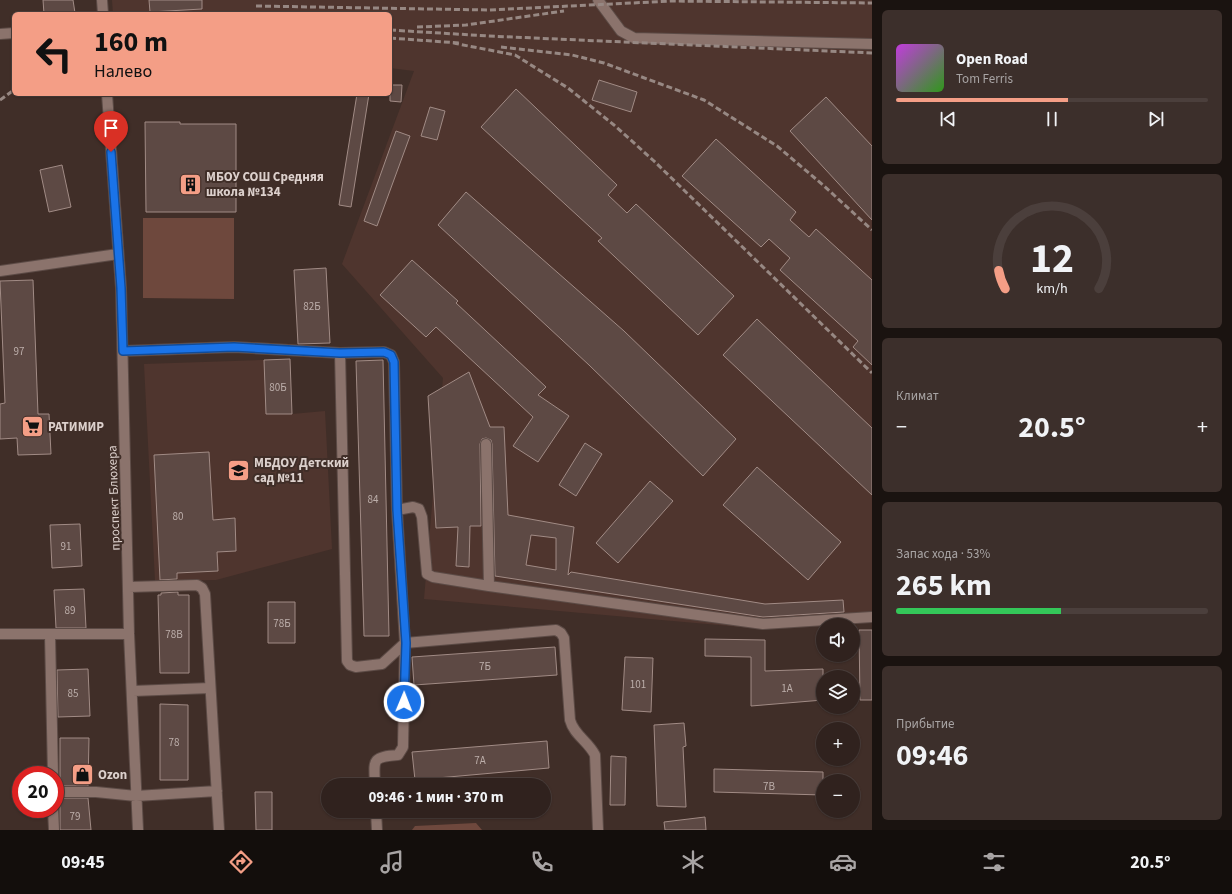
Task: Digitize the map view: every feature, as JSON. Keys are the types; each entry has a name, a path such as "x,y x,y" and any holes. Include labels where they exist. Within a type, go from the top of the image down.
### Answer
{"street":[{"path":"102,0 103,12"},
{"path":"598,0 621,31 634,38 872,44"},
{"path":"0,34 12,33"},
{"name":"проспект Блюхера","path":"107,96 123,351 129,634 133,691 138,830"},
{"path":"0,271 118,254"},
{"path":"123,351 234,347 340,353 384,352 391,355 394,362 397,510 406,643 403,747 398,755 381,756 376,760 374,765 375,778"},
{"path":"340,353 347,661 350,665 356,667 382,664 406,643 556,630 561,632 564,638 570,720 575,732 591,747 595,755 598,830"},
{"path":"486,444 489,586"},
{"path":"397,510 413,507 419,509 422,516 427,574 433,578 763,624 872,617"},
{"path":"129,587 197,585 202,588 205,594 219,830"},
{"path":"0,634 129,634"},
{"path":"50,635 53,766"},
{"path":"133,691 210,688"},
{"path":"64,792 96,792 136,796 217,791"},
{"path":"53,818 54,830"},
{"path":"376,818 377,830"}],"shaded area":[{"path":"112,0 872,0 872,622 860,623 860,618 816,618 816,626 764,629 424,599 443,378 342,264 414,71 392,68 392,12 113,12"},
{"path":"143,218 234,218 234,299 143,298"},
{"name":"МБДОУ Детский сад №11","path":"290,359 292,414 325,411 332,549 216,580 155,581 144,364"},
{"path":"476,823 482,830 412,830 415,826"}],"building":[{"path":"43,0 73,0 75,12 44,12"},
{"path":"149,0 202,0 202,9 150,12"},
{"path":"599,80 637,92 631,112 592,100"},
{"path":"392,85 402,85 401,102 390,101 390,96 392,96"},
{"path":"516,89 617,185 608,195 627,213 636,204 734,296 698,335 598,241 602,238 481,127"},
{"path":"357,96 369,96 351,207 339,205"},
{"path":"826,97 872,146 872,220 790,131"},
{"path":"430,107 445,111 437,140 421,136"},
{"name":"МБОУ СОШ Средняя школа №134","path":"145,122 180,122 180,124 236,124 236,212 146,212"},
{"path":"396,131 410,136 377,226 364,221"},
{"path":"716,139 796,212 790,220 809,237 816,229 872,280 872,365 853,347 858,341 780,270 790,258 769,239 761,247 682,176"},
{"path":"62,165 71,207 49,212 40,170"},
{"path":"466,192 624,331 736,439 703,476 589,365 438,225"},
{"path":"412,260 458,301 456,303 546,387 538,395 569,416 538,462 513,446 533,417 436,327 426,337 380,295"},
{"path":"326,268 330,343 298,344 294,270"},
{"path":"33,280 38,414 49,414 51,454 18,455 17,438 0,439 0,404 5,403 0,281"},
{"path":"757,319 872,428 872,495 723,355"},
{"path":"290,359 292,414 266,414 264,360"},
{"path":"383,360 389,636 364,636 356,361"},
{"path":"469,372 490,427 504,427 508,515 574,527 568,575 571,572 765,604 843,600 844,612 763,617 495,576 492,444 491,440 486,438 482,439 480,444 481,526 470,526 469,567 456,566 458,527 436,528 428,396","holes":["531,535 556,538 556,570 526,565"]},
{"path":"585,443 602,454 576,496 559,485"},
{"path":"209,452 213,520 235,518 236,551 217,552 218,571 177,573 177,579 160,580 154,455"},
{"path":"757,467 841,542 808,580 723,505"},
{"path":"650,481 673,501 618,563 596,543"},
{"path":"80,524 82,566 52,568 50,525"},
{"path":"84,589 86,628 56,628 54,590"},
{"path":"178,592 178,595 189,595 189,673 160,673 158,595 161,595 161,593"},
{"path":"268,602 295,602 295,643 268,643"},
{"path":"860,630 872,630 872,700 860,700"},
{"path":"705,639 765,640 765,671 823,669 816,670 816,701 751,706 751,657 705,656"},
{"path":"555,647 557,675 414,685 412,657"},
{"path":"625,657 653,658 651,712 622,710"},
{"path":"88,669 90,716 58,717 57,670"},
{"path":"160,704 188,705 188,780 160,780"},
{"path":"684,723 686,746 683,747 686,807 657,806 654,725"},
{"path":"60,738 89,738 88,786 64,786 64,766 60,766"},
{"path":"547,741 549,768 437,778 415,778 412,752"},
{"path":"611,756 626,757 625,805 610,805"},
{"path":"714,769 823,772 823,774 816,774 816,795 714,792"},
{"path":"255,792 272,792 272,830 256,830"},
{"path":"64,798 88,798 91,830 60,830 60,818 64,818"},
{"path":"705,817 706,830 665,830 664,822"}],"railway":[{"path":"256,6 489,10 672,1 872,3"},
{"path":"417,27 466,25 564,11"},
{"path":"392,30 489,36 872,53"},
{"path":"392,38 459,43"},
{"path":"453,43 515,55 568,88 614,125 654,161 872,373"},
{"path":"501,47 572,55 604,63 704,100 777,146 823,185 872,230"},
{"path":"0,100 12,91"}],"place":[{"name":"МБОУ СОШ Средняя школа №134","path":"191,184"},
{"name":"РАТИМИР","path":"33,427"},
{"name":"МБДОУ Детский сад №11","path":"238,470"},
{"name":"Ozon","path":"82,775"}],"route":[{"path":"111,152 121,288 123,351 234,347 340,353 384,352 391,355 394,362 397,510 406,643 404,702"}]}
